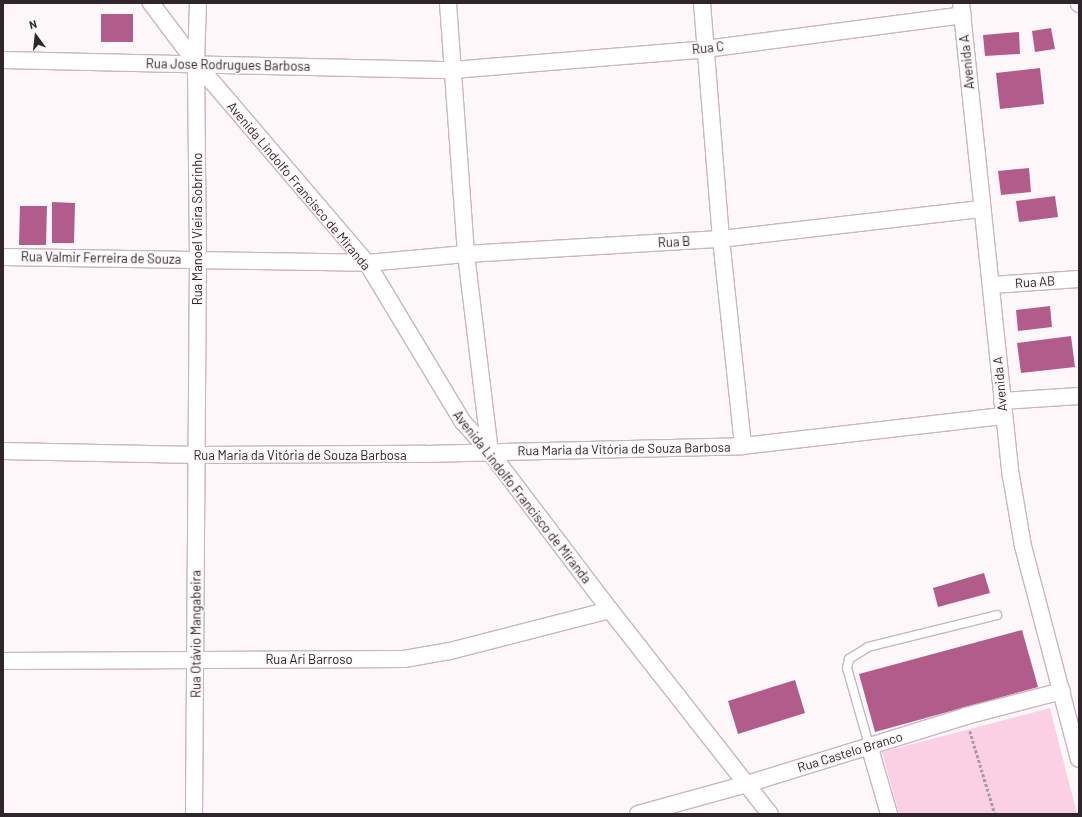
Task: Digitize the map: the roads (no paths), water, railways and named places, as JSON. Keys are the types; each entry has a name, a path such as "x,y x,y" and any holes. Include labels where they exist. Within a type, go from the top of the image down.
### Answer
{"street":[{"name":"Avenida Lindolfo Francisco de Miranda","path":"151,3 196,64 367,263 463,422 490,452 610,610 770,814"},
{"name":"Rua Manoel Vieira Sobrinho","path":"197,455 198,258 196,64 198,3"},
{"path":"448,3 466,254 490,452"},
{"path":"702,3 721,239 743,446"},
{"name":"Rua C","path":"453,70 706,49 962,9"},
{"name":"Avenida A","path":"962,9 981,210 992,285 1003,408 1023,546 1079,759"},
{"name":"Rua Jose Rodrugues Barbosa","path":"3,60 453,70"},
{"name":"Rua B","path":"367,263 466,254 721,239 981,210"},
{"name":"Rua Valmir Ferreira de Souza","path":"3,257 198,258 367,263"},
{"name":"Rua AB","path":"992,285 1079,279"},
{"name":"Rua Maria da Vitória de Souza Barbosa","path":"3,451 197,455 490,452 743,446 1079,396"},
{"name":"Rua Otávio Mangabeira","path":"194,814 197,455"},
{"name":"Rua Ari Barroso","path":"3,661 404,658 450,651 610,610"},
{"name":"Rua Castelo Branco","path":"638,814 747,784 966,716 1062,691"},
{"path":"869,745 889,814"}],"lane":[{"path":"869,745 847,668 849,659 868,647 997,615"}]}
